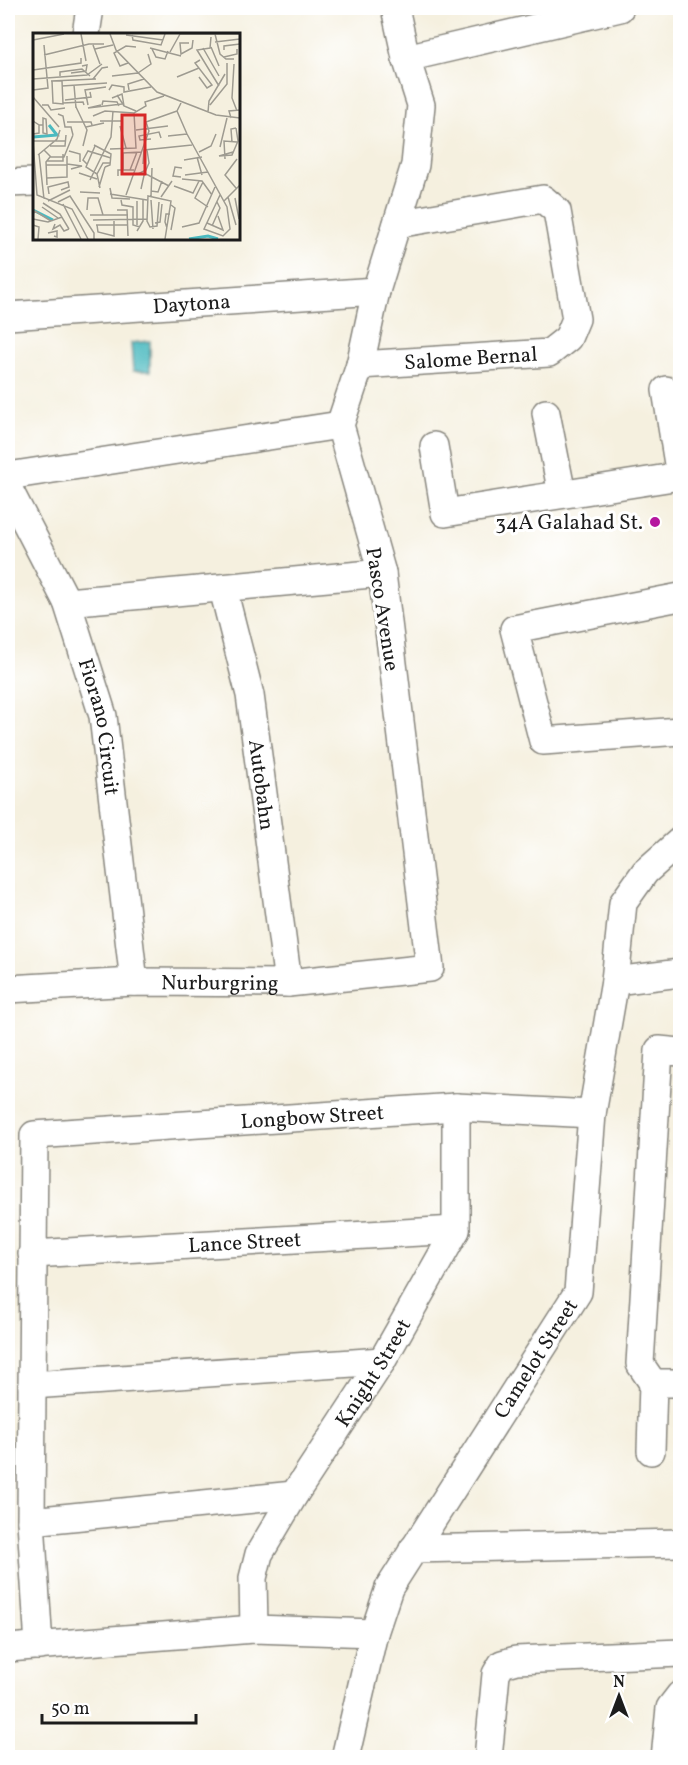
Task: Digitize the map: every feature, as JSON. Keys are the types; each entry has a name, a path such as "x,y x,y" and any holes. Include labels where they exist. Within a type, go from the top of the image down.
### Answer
{"street":[{"path":"86,33 90,8"},
{"path":"8,476 340,425 360,365 376,291 415,165 421,105 406,58 395,8"},
{"path":"406,58 609,9"},
{"path":"8,183 33,182"},
{"name":"Salome Bernal","path":"360,365 549,353 568,338 576,319 557,211 543,199 397,224"},
{"name":"Daytona","path":"8,316 376,291"},
{"path":"434,446 445,513 680,476 666,390"},
{"path":"546,413 562,494"},
{"name":"Pasco Avenue","path":"340,425 382,573 430,968"},
{"name":"Fiorano Circuit","path":"8,488 67,602 103,716 134,982"},
{"path":"67,602 382,573"},
{"name":"Autobahn","path":"223,589 250,695 288,983"},
{"path":"681,597 513,629 543,741 681,732"},
{"name":"Camelot Street","path":"345,1758 374,1633 389,1588 578,1292 592,1114 615,981 624,903 645,872 681,841"},
{"name":"Nurburgring","path":"8,989 134,982 288,983 430,968"},
{"path":"615,981 681,973"},
{"path":"651,1450 653,1383 640,1364 670,1051"},
{"name":"Longbow Street","path":"32,1254 34,1135 456,1107 592,1114"},
{"name":"Knight Street","path":"254,1629 253,1578 259,1554 294,1495 382,1361 456,1230 456,1107"},
{"name":"Lance Street","path":"32,1254 456,1230"},
{"path":"32,1254 32,1521 39,1646"},
{"path":"32,1385 382,1361"},
{"path":"653,1383 681,1383"},
{"path":"32,1521 294,1495"},
{"path":"412,1549 681,1543"},
{"path":"8,1648 254,1629 374,1633"},
{"path":"489,1748 496,1674 502,1664 516,1660 681,1653"},
{"path":"665,1758 670,1708 681,1695"}],"water":[{"path":"150,341 150,371 133,371 131,343"}],"place":[{"name":"34A Galahad St.","path":"655,522"}]}
